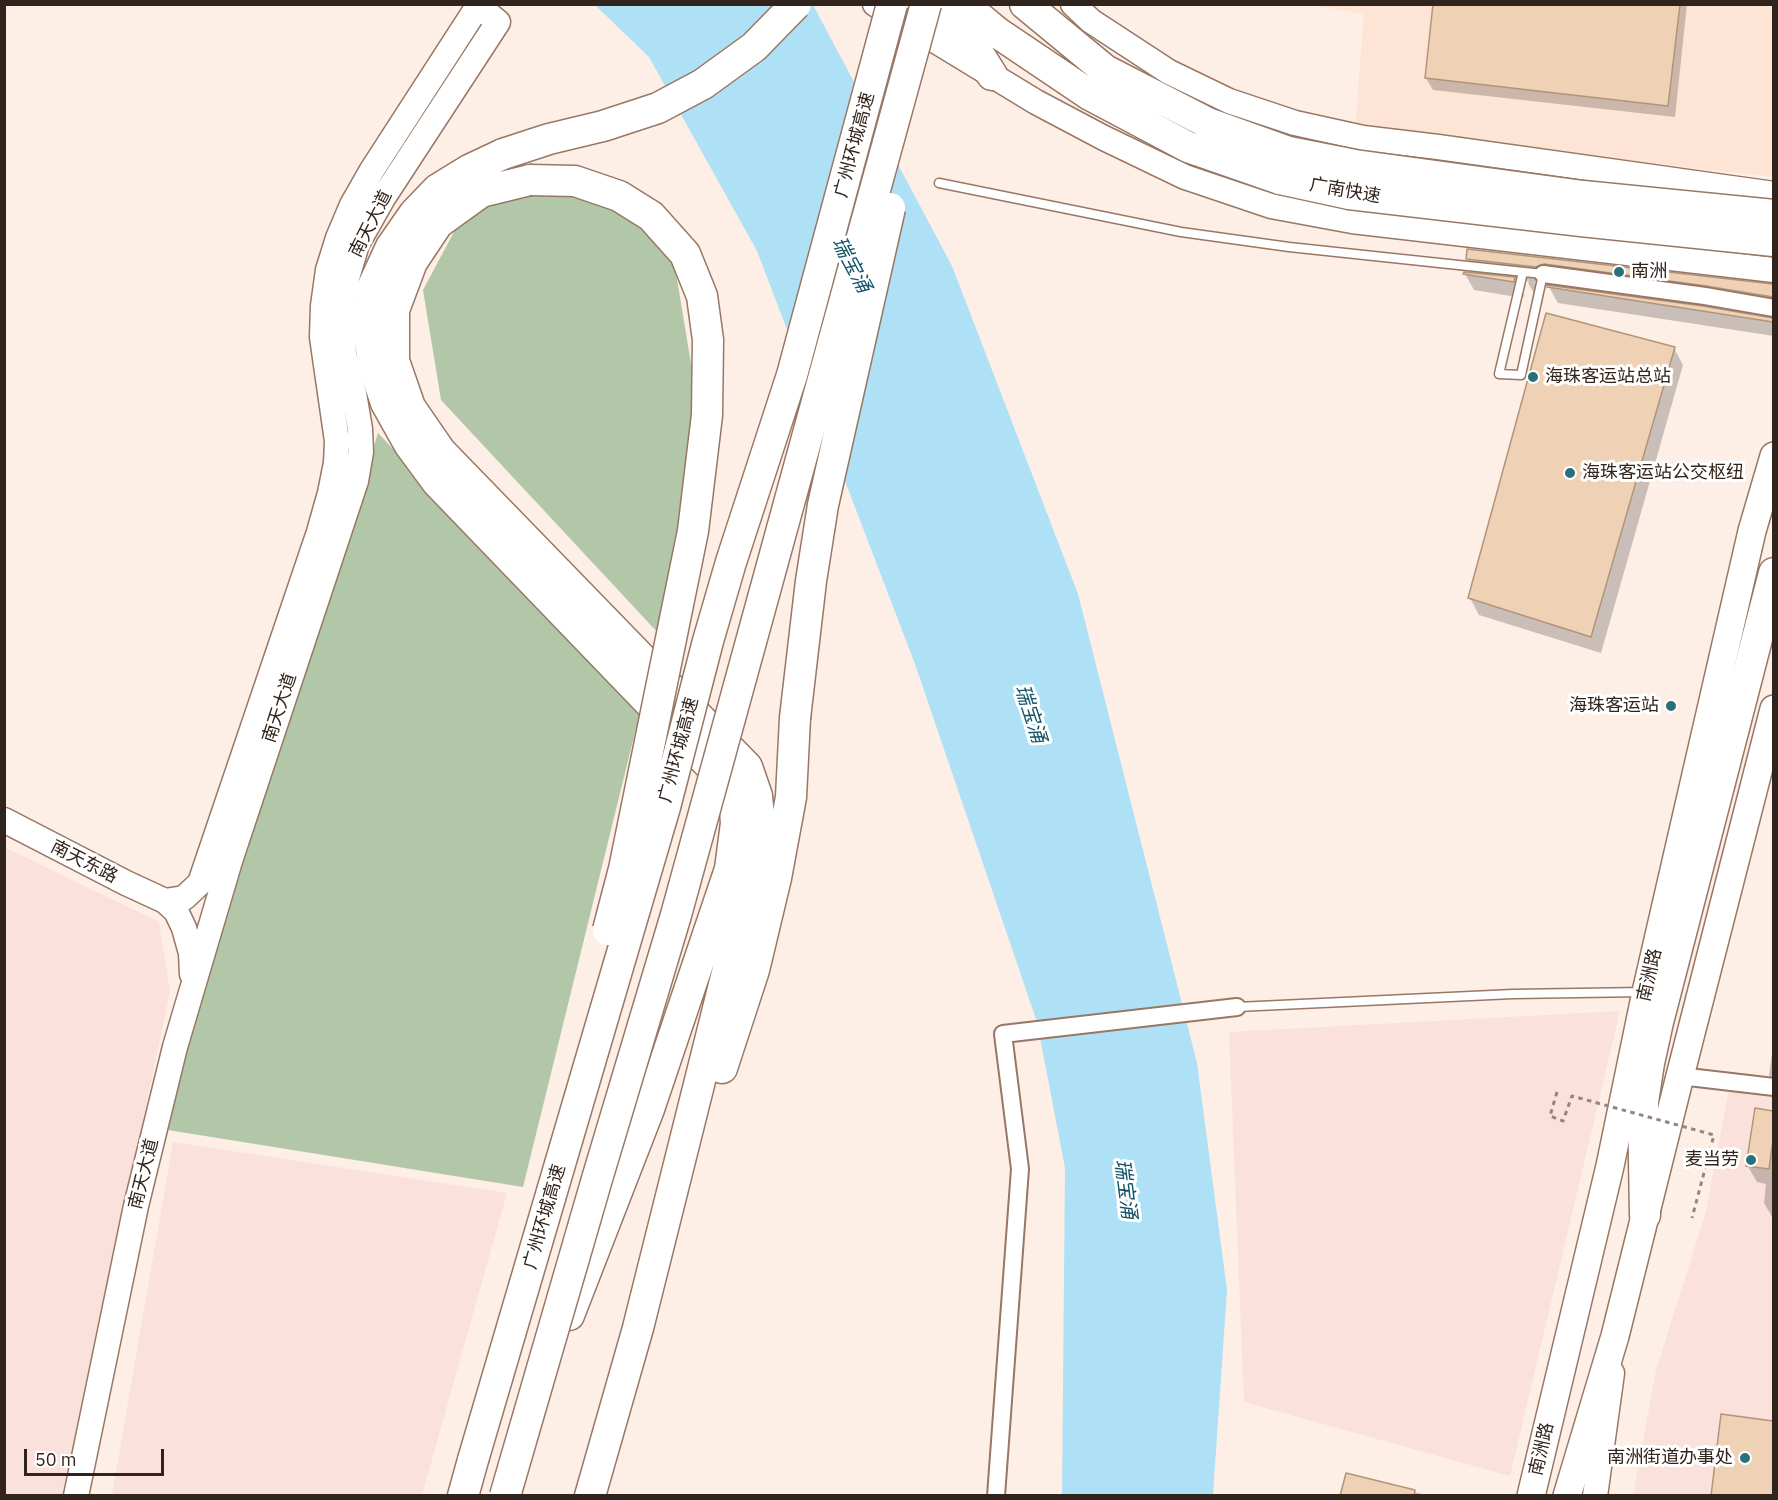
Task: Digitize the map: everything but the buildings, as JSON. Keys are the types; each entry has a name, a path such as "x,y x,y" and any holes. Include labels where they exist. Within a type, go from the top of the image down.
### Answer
{"highway":[{"path":"497,1496 649,1109 730,869 736,823 734,799 726,782 437,482 409,444 386,403 373,364 368,326 372,288 391,247 414,214 438,189 469,170 503,154 658,108 703,84 754,47 796,4"},
{"name":"广州环城高速","path":"463,1496 665,807 730,562 792,375 892,4"},
{"path":"926,4 970,40 992,75"},
{"name":"广州环城高速","path":"506,1496 676,915 926,4"},
{"path":"638,1328 754,970 776,878 791,797 795,718 811,581 823,506 936,4"},
{"name":"广南快速","path":"963,4 998,33 1090,95 1188,147 1284,165 1355,165 1583,196 1773,215"},
{"name":"广南快速","path":"1025,4 1105,70 1284,165 1349,194 1581,221 1773,240"},
{"path":"473,1460 624,869 693,531 707,415 708,340 702,296 685,254 651,216 619,196 575,181 530,180 481,192 438,223 412,262 394,310 393,361 410,407 441,452 747,767 757,796 761,837 638,1328 590,1496"},
{"path":"1645,1215 1643,1102 1649,1063 1773,573"}],"main road":[{"name":"南洲路","path":"1531,1496 1610,1166 1646,992 1763,528 1773,456"},
{"name":"南洲路","path":"1567,1496 1615,1336 1773,709"}],"street":[{"path":"875,4 1056,112 1185,177 1271,206 1352,220 1773,270"},
{"path":"1073,4 1091,21 1169,72 1229,101 1295,123 1362,138 1773,194"},
{"name":"南天大道","path":"76,1496 136,1206 175,1047 230,861 356,481 361,452 360,429 344,354 343,308 347,278 357,244 383,198 498,22 478,6 372,170 352,205 338,238 328,270 322,337 337,441 336,463 330,493 319,532 200,884 184,898 165,901"},
{"path":"1543,274 1706,296 1773,308"},
{"name":"南天东路","path":"4,820 115,878 165,901"},
{"path":"165,901 176,911 184,928 191,953 193,986"},
{"path":"996,1496 1020,1169 1003,1034 1237,1007"},
{"path":"1680,1076 1773,1087"},
{"path":"1595,1496 1609,1405 1615,1336"}],"lane":[{"path":"939,183 1181,232 1289,247 1543,274 1521,375 1499,374 1523,272"},
{"path":"1237,1007 1513,994 1646,992"}],"path":[{"path":"1557,1092 1550,1116 1563,1121 1572,1096 1714,1136 1692,1218"}],"shaded area":[{"path":"1312,5 1773,5 1773,177 1355,130 1364,14"},
{"path":"4,847 159,922 170,991 65,1495 5,1495"},
{"path":"1620,1011 1510,1476 1244,1402 1229,1032"},
{"path":"1729,1089 1773,1094 1773,1495 1633,1496 1656,1370 1706,1212"},
{"path":"173,1142 507,1193 422,1495 112,1495"}],"green space":[{"path":"574,189 633,214 675,267 694,382 685,493 660,635 441,400 423,290 463,215 510,195"},
{"path":"378,433 640,712 523,1187 168,1130 183,1053"}],"water":[{"name":"瑞宝涌","path":"595,5 813,5 952,266 1078,594 1197,1063 1227,1290 1213,1495 1062,1495 1065,1168 1037,1022 915,664 757,251 649,57"}],"place":[{"name":"南洲","path":"1619,272"},
{"name":"海珠客运站总站","path":"1533,377"},
{"name":"海珠客运站公交枢纽","path":"1570,473"},
{"name":"海珠客运站","path":"1671,706"},
{"name":"麦当劳","path":"1751,1160"},
{"name":"南洲街道办事处","path":"1745,1458"}]}
